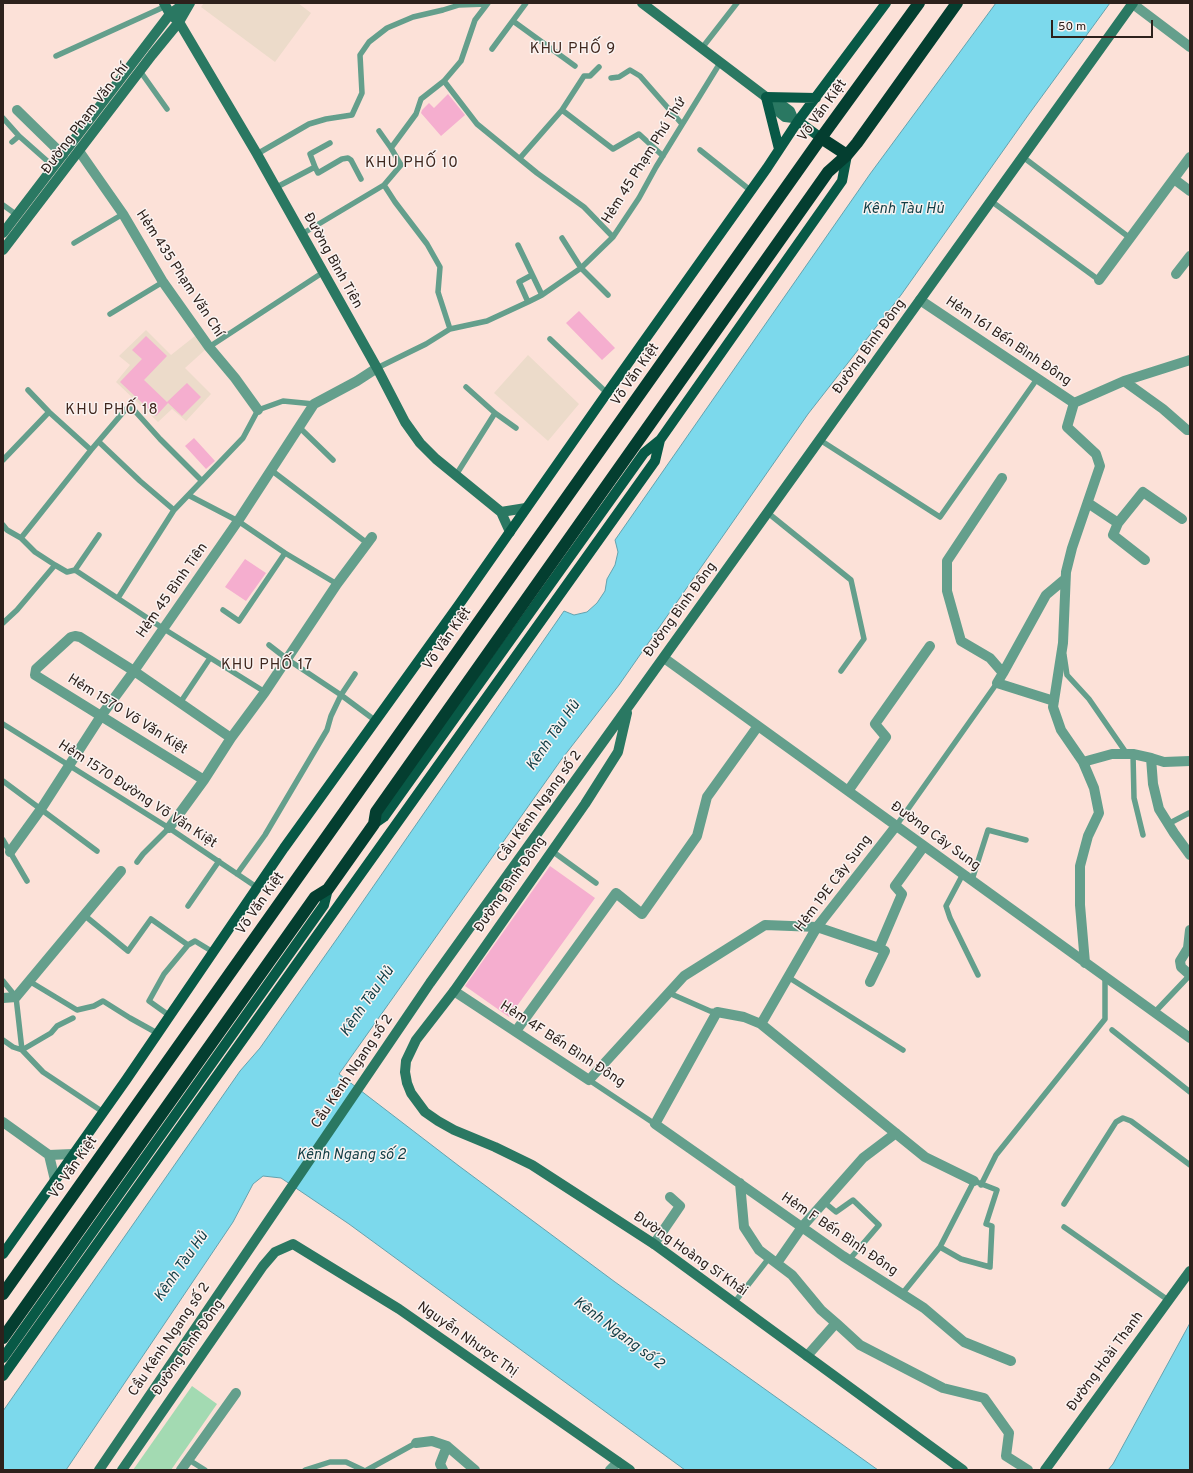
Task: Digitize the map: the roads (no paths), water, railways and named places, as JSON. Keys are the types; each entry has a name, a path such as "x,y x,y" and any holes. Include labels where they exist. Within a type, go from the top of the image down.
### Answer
{"highway":[{"name":"Võ Văn Kiệt","path":"3,1294 821,138 919,3"},
{"path":"3,1338 315,897 328,889 374,824 376,812 828,172 848,155 957,3"},
{"path":"821,138 848,155"}],"main road":[{"name":"Võ Văn Kiệt","path":"3,1254 170,1016 213,952 779,149 796,119 816,98 886,3"},
{"path":"779,149 766,97 816,98"},
{"path":"796,119 821,138"},
{"path":"374,824 384,818 644,454 660,440 842,181 848,155"},
{"path":"3,1376 655,461 660,440"},
{"path":"3,1358 324,905 328,889"}],"street":[{"name":"Đường Phạm Văn Chí","path":"3,233 63,155 167,8 185,3"},
{"name":"Đường Phạm Văn Chí","path":"3,250 179,22 190,3"},
{"path":"642,3 766,97 769,104 785,117 796,119"},
{"path":"1133,4 1190,47"},
{"name":"Đường Bình Đông","path":"609,735 1133,4"},
{"name":"Đường Bình Tiên","path":"167,8 179,22 257,154 377,368 405,422 420,443 436,459 501,512 510,532"},
{"path":"17,110 63,155"},
{"name":"Hẻm 435 Phạm Văn Chí","path":"79,151 123,214 164,282 209,347 235,378 258,410"},
{"path":"1099,280 1190,158"},
{"path":"1174,179 1190,190"},
{"path":"1176,274 1190,256"},
{"name":"Hẻm 161 Bến Bình Đông","path":"920,300 1074,403 1124,381 1190,360"},
{"name":"Hẻm 45 Bình Tiên","path":"10,852 42,809 68,765 101,716 164,629 238,521 314,404 357,381 377,368"},
{"path":"1124,381 1163,408 1187,430 1190,430"},
{"path":"1074,403 1068,427 1096,454 1100,466 1072,548 1065,579 1063,643 1053,707 1061,730 1084,762 1094,788 1099,813 1088,836 1080,866 1080,905 1085,963"},
{"path":"1002,478 947,561 946,591 961,641 990,658 1003,673"},
{"path":"1145,560 1113,535 1118,523 1143,492 1182,519"},
{"path":"1088,504 1118,523"},
{"path":"501,512 526,508"},
{"path":"169,828 204,780 231,738 265,692 337,584 370,540"},
{"path":"1054,701 997,683 1046,595 1065,579"},
{"name":"Hẻm 1570 Võ Văn Kiệt","path":"134,671 80,637 75,636 71,637 36,669 35,675 204,780"},
{"path":"848,791 886,737 875,724 930,646"},
{"name":"Đường Cây Sung","path":"664,658 1190,1038"},
{"path":"134,671 231,738"},
{"name":"Đường Bình Đông","path":"405,1072 406,1061 416,1040 454,991 585,804 618,752 629,707"},
{"path":"516,1031 616,894 642,914 697,836 707,797 758,726"},
{"name":"Cầu Kênh Ngang số 2","path":"99,1470 430,983 609,735"},
{"path":"1084,762 1112,754 1130,754 1164,762 1190,761"},
{"path":"1151,758 1153,784 1159,809 1190,855"},
{"name":"Hẻm 19E Cây Sung","path":"761,1024 816,927 896,826"},
{"path":"879,948 902,894 895,886 924,846"},
{"path":"3,998 16,997 121,871"},
{"path":"589,1080 684,976 765,925 816,927 885,951 870,982"},
{"path":"1190,930 1188,948 1180,962 1182,967 1190,975"},
{"name":"Hẻm 4F Bến Bình Đông","path":"454,991 589,1080"},
{"path":"655,1124 717,1012 744,1017 761,1024 925,1157 978,1183"},
{"name":"Đường Hoàng Sĩ Khải","path":"405,1072 407,1083 416,1101 425,1112 454,1130 501,1149 532,1165 654,1244 963,1470"},
{"path":"3,1122 49,1155 73,1154"},
{"name":"Hẻm F Bến Bình Đông","path":"655,1124 849,1260 924,1308 964,1342 1011,1361"},
{"path":"773,1260 863,1158 896,1133"},
{"path":"49,1155 55,1180"},
{"path":"740,1183 744,1226 759,1250 792,1275 822,1310 860,1345 943,1388 984,1398 1009,1433 1006,1456 1028,1470"},
{"path":"654,1244 680,1206 670,1197"},
{"name":"Nguyễn Nhược Thị","path":"284,1248 293,1244 399,1309 630,1470"},
{"name":"Đường Bình Đông","path":"122,1470 263,1266 275,1252 284,1248"},
{"name":"Đường Hoài Thanh","path":"1045,1470 1190,1271"},
{"path":"807,1356 836,1323"},
{"path":"181,1470 236,1393"},
{"path":"416,1443 432,1441 446,1446 475,1470"},
{"path":"443,1470 440,1464 446,1446"},
{"path":"610,1470 618,1462"}],"lane":[{"path":"257,154 309,124 326,119 352,115 362,93 360,55 369,42 387,28 413,17 459,5 488,3"},
{"path":"391,148 416,114 421,99 444,81 461,61 475,20 488,3"},
{"path":"492,49 526,3"},
{"path":"702,48 737,3"},
{"path":"56,56 167,8"},
{"path":"513,21 575,66"},
{"name":"Hẻm 45 Phạm Phú Thứ","path":"377,368 426,344 450,329 487,321 528,302 542,295 581,268 613,237 639,198 682,124 720,63"},
{"path":"520,158 562,110 584,76 590,76 599,67"},
{"path":"611,78 619,77 630,70 640,76 682,124"},
{"path":"140,71 166,109"},
{"path":"444,81 477,124 520,158 536,173 584,206 613,237"},
{"path":"562,110 613,149 639,134 663,156"},
{"path":"3,118 19,136 54,167"},
{"path":"302,234 384,185 400,165 391,148 379,131"},
{"path":"12,142 19,136"},
{"path":"330,143 310,154 318,173 342,159 348,158 351,160 361,179"},
{"path":"700,150 750,190"},
{"path":"1023,157 1130,238"},
{"path":"275,188 315,167"},
{"path":"384,185 427,244 440,267 438,292 450,329"},
{"path":"991,201 1099,280"},
{"path":"3,205 17,215"},
{"path":"74,243 123,214"},
{"path":"562,238 581,268 608,294"},
{"path":"518,245 542,295"},
{"path":"209,347 322,272"},
{"path":"528,302 519,282 532,274"},
{"path":"110,314 164,282"},
{"path":"550,339 607,392"},
{"path":"820,440 940,517 1037,379"},
{"path":"466,387 495,413 516,428"},
{"path":"28,390 49,412 91,450"},
{"path":"118,598 174,510 190,496 202,481 243,438 258,410 283,401 314,404"},
{"path":"22,538 91,450 126,409 134,410 160,439 202,481"},
{"path":"3,460 49,412"},
{"path":"456,475 495,413"},
{"path":"299,427 333,460"},
{"path":"99,442 140,481 174,510"},
{"path":"271,470 370,540"},
{"path":"190,496 238,521 285,553 337,584"},
{"path":"768,513 851,580 864,639 841,671"},
{"path":"4,530 22,538 35,552 67,572 75,570 99,534"},
{"path":"223,610 239,621 285,553"},
{"path":"3,623 17,610 55,565"},
{"path":"75,570 164,629 265,692"},
{"path":"1063,643 1067,675 1089,699 1130,754 1134,798 1144,835"},
{"path":"269,645 376,721"},
{"path":"180,703 210,658"},
{"path":"237,874 265,835 327,730 331,716 341,695 355,674"},
{"path":"896,826 997,683"},
{"name":"Hẻm 1570 Đường Võ Văn Kiệt","path":"3,724 169,828 258,888"},
{"path":"3,781 97,851"},
{"path":"1168,824 1189,813 1190,814"},
{"path":"137,862 169,828"},
{"path":"972,880 988,830 1026,840"},
{"path":"3,840 27,881"},
{"path":"552,851 596,884"},
{"path":"188,906 219,862"},
{"path":"963,874 946,906 950,918 978,975"},
{"path":"84,915 128,951 151,919 188,945"},
{"path":"170,1016 149,1001 164,974 188,945 195,941 213,952"},
{"path":"1154,1013 1190,975"},
{"path":"788,977 903,1050"},
{"path":"902,1294 940,1247 996,1155 1105,1019 1105,977"},
{"path":"3,981 16,997 22,1050"},
{"path":"29,981 76,1010 94,1006 103,1001 157,1033"},
{"path":"669,993 710,1011 717,1012"},
{"path":"22,1050 51,1033 57,1026 73,1018"},
{"path":"1112,1030 1190,1092"},
{"path":"3,1040 13,1047 22,1050 43,1072 103,1112"},
{"name":"Hẻm 4F Bến Bình Đông","path":"589,1080 655,1124"},
{"path":"1064,1204 1116,1122 1124,1118 1131,1121 1190,1165"},
{"path":"940,1247 961,1259 990,1267 992,1226 986,1224 997,1190 978,1183"},
{"path":"824,1202 836,1212 853,1200 879,1225 849,1260"},
{"path":"1064,1227 1168,1300"},
{"path":"734,1303 773,1260"},
{"path":"367,1470 416,1443"},
{"path":"189,1460 205,1470"},
{"path":"305,1470 314,1469 330,1462 346,1462 363,1470"}],"water":[{"name":"Kênh Tàu Hủ","path":"996,3 1110,3 1029,114 901,295 808,414 619,685 561,760 339,1074 459,1166 615,1282 878,1470 685,1470 349,1224 281,1178 263,1176 253,1184 233,1222 66,1470 3,1470 3,1411 240,1071 260,1048 341,933 564,611 574,615 587,612 597,603 605,591 607,579 615,565 618,552 615,540 870,174"},
{"path":"1190,1323 1190,1470 1108,1470 1113,1464"}],"district":[{"name":"KHU PHỐ 9","path":"573,50"},
{"name":"KHU PHỐ 10","path":"412,164"},
{"name":"KHU PHỐ 18","path":"112,411"},
{"name":"KHU PHỐ 17","path":"267,666"}],"water label":[{"name":"Kênh Ngang số 2","path":"351,1156"},
{"name":"Kênh Ngang số 2","path":"618,1334"}]}
